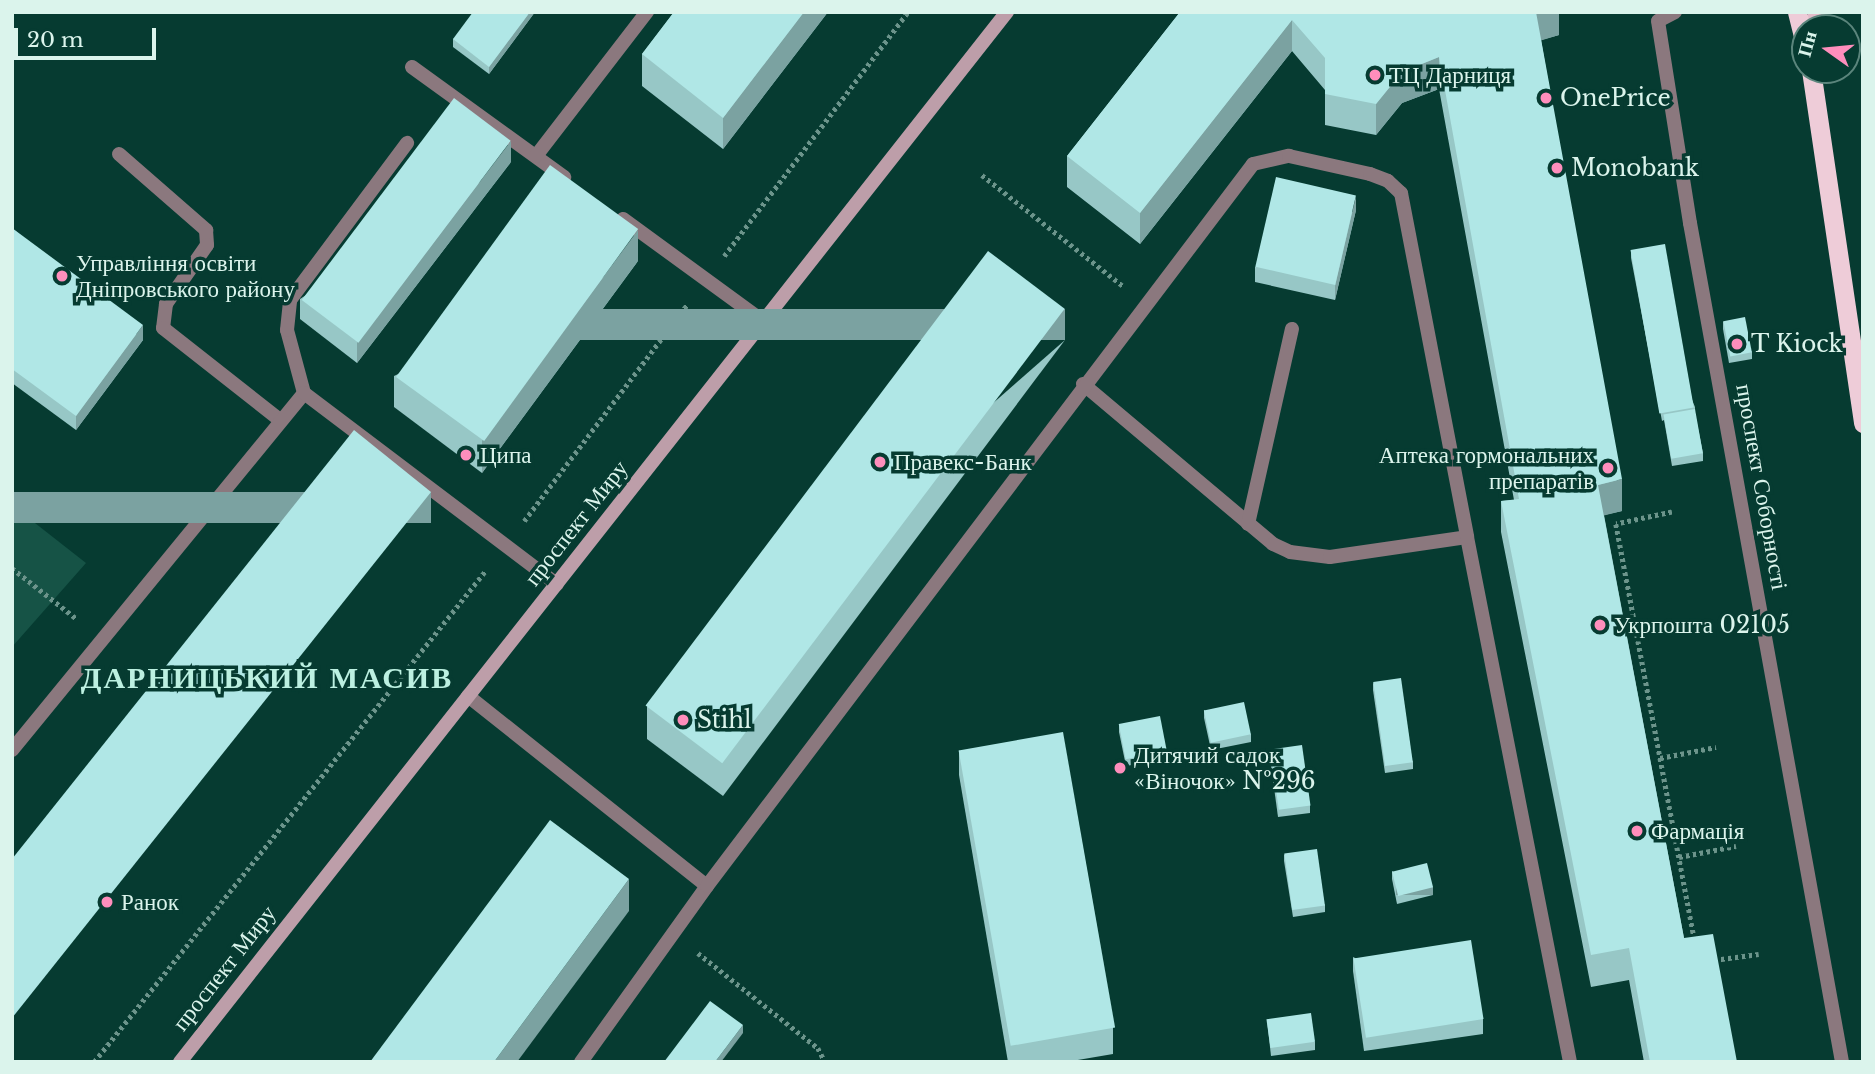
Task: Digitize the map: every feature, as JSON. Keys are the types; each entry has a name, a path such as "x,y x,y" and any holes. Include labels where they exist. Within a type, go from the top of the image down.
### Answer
{"highway":[{"path":"1814,84 1863,423"}],"main road":[{"name":"проспект Миру","path":"180,1062 1007,12"},
{"path":"1817,84 1817,99"}],"street":[{"path":"536,156 647,12"},
{"name":"проспект Соборності","path":"1675,12 1658,21 1690,223 1842,1062"},
{"path":"412,67 576,186"},
{"path":"407,143 290,300 287,331 304,393 557,584"},
{"path":"119,154 206,230 207,245 201,259 166,304 163,328 281,421"},
{"path":"581,1062 707,886 1083,384 1253,164 1289,156 1388,181 1401,192 1407,209 1467,537 1570,1062"},
{"path":"541,187 555,170"},
{"path":"609,209 764,321"},
{"path":"1248,524 1292,329"},
{"path":"1083,384 1273,544 1308,558 1467,537"},
{"path":"12,750 304,393"},
{"path":"468,696 707,886"}],"path":[{"path":"982,175 1146,303"},
{"path":"1672,512 1616,524 1696,949"},
{"path":"12,568 103,639"},
{"path":"1637,634 1692,623"},
{"path":"1660,758 1716,747"},
{"path":"1679,858 1736,846"},
{"path":"673,933 818,1048 825,1062"},
{"path":"1710,960 1759,954"}],"green space":[{"path":"12,505 86,563 12,647"}],"building":[{"path":"473,12 530,12 489,67 453,39"},
{"path":"674,12 804,12 723,118 642,54"},
{"path":"1180,12 1536,12 1622,479 1598,485 1684,938 1713,934 1737,1062 1650,1062 1629,948 1591,955 1501,501 1519,499 1439,57 1402,72 1376,104 1325,94 1325,58 1292,20 1140,213 1067,156"},
{"path":"454,98 511,141 358,343 302,300"},
{"path":"550,165 638,229 484,441 396,377"},
{"path":"1276,177 1356,195 1335,285 1255,267"},
{"path":"12,228 143,325 76,416 12,369"},
{"path":"1665,244 1694,407 1659,414 1631,250"},
{"path":"988,251 1065,309 722,763 646,705"},
{"name":"T Kiock","path":"1745,317 1752,352 1730,357 1723,321"},
{"path":"1695,409 1703,453 1671,459 1663,415"},
{"path":"354,430 431,492 12,1018 12,859"},
{"path":"1401,678 1413,762 1385,766 1373,682"},
{"path":"1244,702 1251,734 1211,743 1204,711"},
{"path":"1160,716 1167,751 1126,759 1119,724"},
{"path":"1063,732 1115,1027 1011,1046 959,750"},
{"path":"1302,745 1310,805 1279,810 1270,749"},
{"path":"550,820 629,879 494,1062 370,1062"},
{"path":"1317,849 1325,905 1292,910 1284,854"},
{"path":"1427,863 1433,887 1398,896 1392,872"},
{"path":"1471,940 1484,1019 1366,1038 1353,959"},
{"path":"710,1001 743,1025 715,1062 664,1062"},
{"path":"1311,1013 1315,1042 1270,1048 1266,1019"}],"place":[{"name":"ТЦ Дарниця","path":"1375,75"},
{"name":"OnePrice","path":"1546,98"},
{"name":"Monobank","path":"1557,168"},
{"name":"Управління освіти Дніпровського району","path":"62,276"},
{"name":"T Kiock","path":"1737,344"},
{"name":"Ципа","path":"466,455"},
{"name":"Правекс-Банк","path":"880,462"},
{"name":"Аптека гормональних препаратів","path":"1608,468"},
{"name":"Укрпошта 02105","path":"1600,625"},
{"name":"Stihl","path":"683,720"},
{"name":"Дитячий садок «Віночок» №296","path":"1120,768"},
{"name":"Фармація","path":"1637,831"},
{"name":"Ранок","path":"107,902"}],"district":[{"name":"ДАРНИЦЬКИЙ МАСИВ","path":"267,678"}]}
